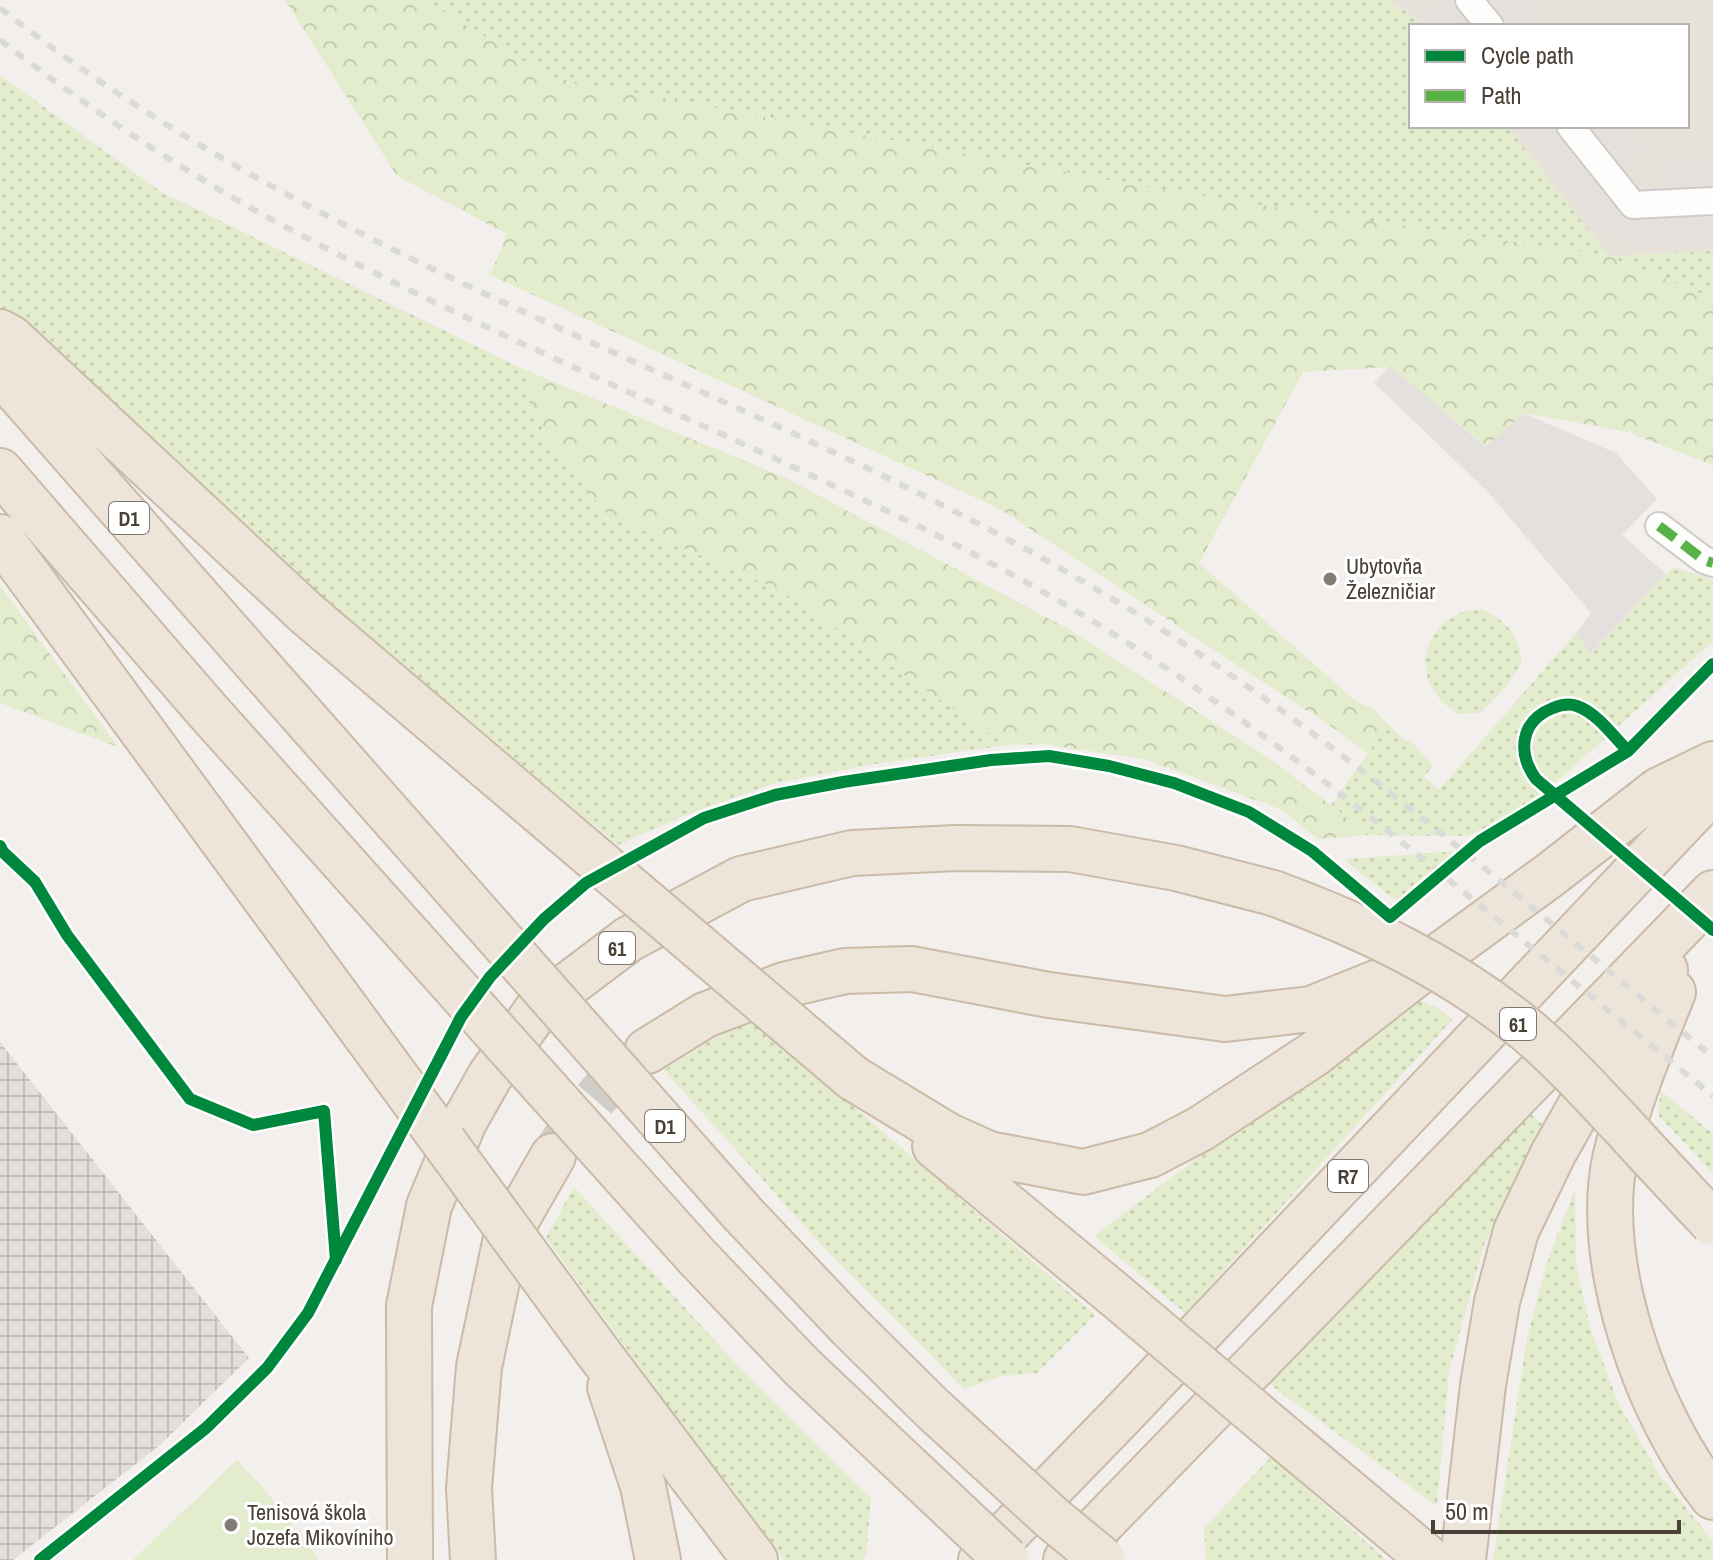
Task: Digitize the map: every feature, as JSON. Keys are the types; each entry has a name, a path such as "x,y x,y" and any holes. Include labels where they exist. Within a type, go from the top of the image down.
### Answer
{"highway":[{"path":"0,332 11,338 306,613 853,1078 1424,1555"},
{"name":"D1","path":"0,372 743,1214 827,1304 933,1409 1052,1518 1103,1560"},
{"path":"0,471 206,709 698,1258 803,1368 1007,1560"},
{"path":"0,537 597,1351 755,1560"},
{"path":"853,1078 947,1135 989,1154 1083,1172 1150,1155 1200,1129 1314,1054 1659,790 1713,764"},
{"name":"R7","path":"981,1560 1713,790"},
{"name":"61","path":"410,1560 409,1306 429,1206 464,1122 490,1076 539,1007 629,939 741,879 852,853 956,848 1070,849 1176,868 1273,893 1370,932 1475,991 1528,1031 1580,1080 1713,1223"},
{"path":"1713,893 1633,1094 1615,1162 1609,1216 1616,1277 1634,1341 1656,1401 1676,1444 1713,1497"},
{"path":"1066,1560 1713,893"},
{"path":"1463,1560 1483,1385 1497,1302 1516,1231 1553,1154 1597,1076 1713,893"},
{"path":"647,1051 705,1015 784,985 845,971 912,969 1049,995 1225,1019 1311,1009 1439,956"},
{"path":"473,1560 469,1488 479,1367 506,1238 553,1156"},
{"path":"597,1351 643,1486 658,1560"}],"street":[{"path":"1469,0 1488,24"},
{"path":"1572,128 1633,205 1713,201"},
{"path":"1659,526 1704,560 1713,563"}],"shaded area":[{"path":"1388,0 1713,0 1713,251 1609,256 1509,128 1689,128 1689,24 1424,24"},
{"path":"1448,0 1467,24 1436,24 1428,13"},
{"path":"1492,0 1526,0 1544,24 1510,24"},
{"path":"1518,128 1550,128 1605,198 1614,207 1636,219 1661,222 1713,219 1713,244 1658,247 1627,242 1596,225"},
{"path":"1593,128 1626,128 1643,150 1623,166"},
{"path":"1713,159 1713,184 1666,187 1665,162"},
{"path":"1390,366 1486,447 1523,413 1616,453 1657,499 1622,535 1666,574 1591,653 1575,634 1591,613 1488,492 1374,383"},
{"path":"0,1042 249,1358 160,1445 13,1560 0,1560"}],"green space":[{"path":"285,0 425,0 550,77 1173,192 1605,255 1713,298 1713,465 1625,431 1523,413 1487,447 1390,367 1303,372 1199,563 1358,703 1374,709 1386,722 1368,754 1338,731 998,508 490,275 507,234 397,176"},
{"path":"425,0 1388,0 1424,24 1409,24 1409,128 1509,128 1609,256 1713,251 1713,298 1605,255 1173,192 550,77"},
{"path":"0,75 161,192 525,370 528,399 549,440 607,515 780,590 1006,745 868,765 775,783 683,816 618,845 157,464 0,308"},
{"path":"525,370 788,479 1068,629 1272,760 1369,835 1318,839 1280,809 1144,759 1042,744 1006,745 780,590 607,515 549,440 528,399"},
{"path":"1673,567 1713,580 1713,641 1534,802 1469,836 1369,835 1331,805 1368,754 1386,722 1407,742 1410,740 1433,766 1424,777 1439,790 1575,634 1591,653"},
{"path":"0,586 118,747 0,703"},
{"path":"1481,609 1510,630 1518,644 1522,663 1502,691 1480,713 1458,714 1442,702 1428,682 1425,659 1431,639 1443,623 1462,612"},
{"path":"1458,851 1409,897 1400,899 1392,898 1346,861 1348,859"},
{"path":"1409,998 1435,1006 1452,1020 1185,1313 1094,1236"},
{"path":"752,1019 1095,1315 1037,1373 1002,1376 964,1389 817,1240 664,1070"},
{"path":"1660,1090 1713,1134 1713,1173 1659,1116"},
{"path":"1524,1108 1542,1124 1484,1245 1449,1371 1437,1506 1268,1383"},
{"path":"574,1187 740,1368 871,1498 866,1556 861,1560 784,1560 742,1507 546,1238"},
{"path":"1575,1189 1576,1264 1590,1328 1619,1405 1661,1477 1713,1541 1713,1560 1493,1560 1527,1338 1547,1263"},
{"path":"1271,1457 1386,1560 1206,1560 1204,1528"},
{"name":"Tenisová škola Jozefa Mikovíniho","path":"237,1460 265,1490 319,1560 133,1560"}],"tunnel":[{"path":"555,1152 606,1086 647,1051"}],"railway":[{"path":"0,8 123,97 209,151 298,200 505,303 914,491 1037,555 1123,605 1206,658 1327,744 1473,859 1713,1057"},
{"path":"0,40 136,138 280,224 450,310 917,526 1085,616 1206,695 1323,780 1713,1096"}],"marked path":[{"path":"1659,526 1704,560 1713,563"}],"cycle path":[{"path":"40,1560 206,1428 267,1368 308,1313 461,1017 490,977 544,919 586,883 704,818 775,795 843,782 991,760 1049,756 1109,766 1174,783 1249,812 1312,851 1390,917 1480,841 1628,751 1713,664"},
{"path":"1628,751 1591,714 1571,705 1559,706 1534,721 1528,729 1524,749 1536,779 1713,930"},
{"path":"0,846 35,882 67,935 190,1099 253,1125 324,1111 336,1260"}],"place":[{"name":"Ubytovňa Železničiar","path":"1330,579"},
{"name":"Tenisová škola Jozefa Mikovíniho","path":"231,1525"}]}
